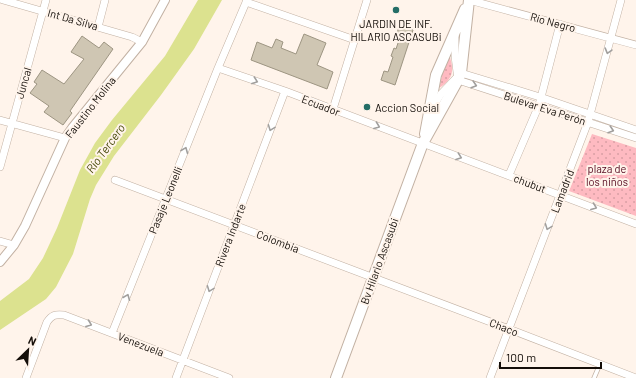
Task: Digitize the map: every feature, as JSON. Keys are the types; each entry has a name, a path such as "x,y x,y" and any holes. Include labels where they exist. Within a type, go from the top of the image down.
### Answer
{"main road":[{"path":"423,144 436,75 469,0"},
{"path":"423,144 459,76 469,0"},
{"name":"Bv Hilario Ascasubi","path":"336,378 423,144"}],"street":[{"name":"Int Da Silva","path":"3,0 98,26 132,37 142,42"},
{"name":"Juncal","path":"0,167 46,0"},
{"path":"98,26 105,0"},
{"name":"Faustino Molina","path":"0,262 14,245 25,226 65,138 142,42 165,0"},
{"path":"333,109 367,0"},
{"name":"Río Negro","path":"469,0 636,45"},
{"name":"Lamadrid","path":"490,378 561,195 589,118 612,38 621,0"},
{"path":"246,1 355,40"},
{"name":"Pasaje Leonelli","path":"112,333 246,1"},
{"path":"509,175 539,101 560,24"},
{"path":"428,113 441,94 459,76 454,56 456,30"},
{"name":"Ecuador","path":"218,68 285,91 423,144"},
{"name":"Bulevar Eva Perón","path":"459,76 589,118 636,138"},
{"name":"Rivera Indarte","path":"176,378 285,91"},
{"name":"Bulevar Eva Perón","path":"589,118 636,130"},
{"path":"0,120 65,138"},
{"name":"chubut","path":"423,144 509,175 636,224"},
{"name":"Colombia","path":"115,180 373,278"},
{"path":"0,241 14,245"},
{"name":"Chaco","path":"373,278 509,328 636,378"},
{"name":"Venezuela","path":"26,378 47,322 52,316 64,315 229,378"}],"lane":[{"path":"594,378 600,364"}],"green space":[{"path":"449,55 452,65 452,74 444,85 439,88 443,71"},
{"name":"plaza de los niños","path":"592,134 636,148 636,216 569,191"}],"water":[{"name":"Río Tercero","path":"198,0 222,0 194,49 114,156 96,185 90,199 73,254 56,287 46,299 0,330 0,301 29,279 43,258 57,228 80,170 95,143 165,56"}],"building":[{"path":"403,24 413,30 395,85 381,80 384,71 388,72 393,57 391,56 394,48 396,49 401,34 397,33 399,27 402,28"},
{"path":"304,34 326,43 317,65 333,72 327,89 251,60 257,42 272,48 276,39 283,42 281,48 296,54"},
{"path":"82,36 99,48 104,42 113,49 70,111 72,113 63,125 44,112 49,106 30,93 37,84 34,82 42,70 64,84 84,59 71,52"}],"place":[{"name":"JARDIN DE INF. HILARIO ASCASUBi","path":"396,10"},
{"name":"Accion Social","path":"367,107"}]}
